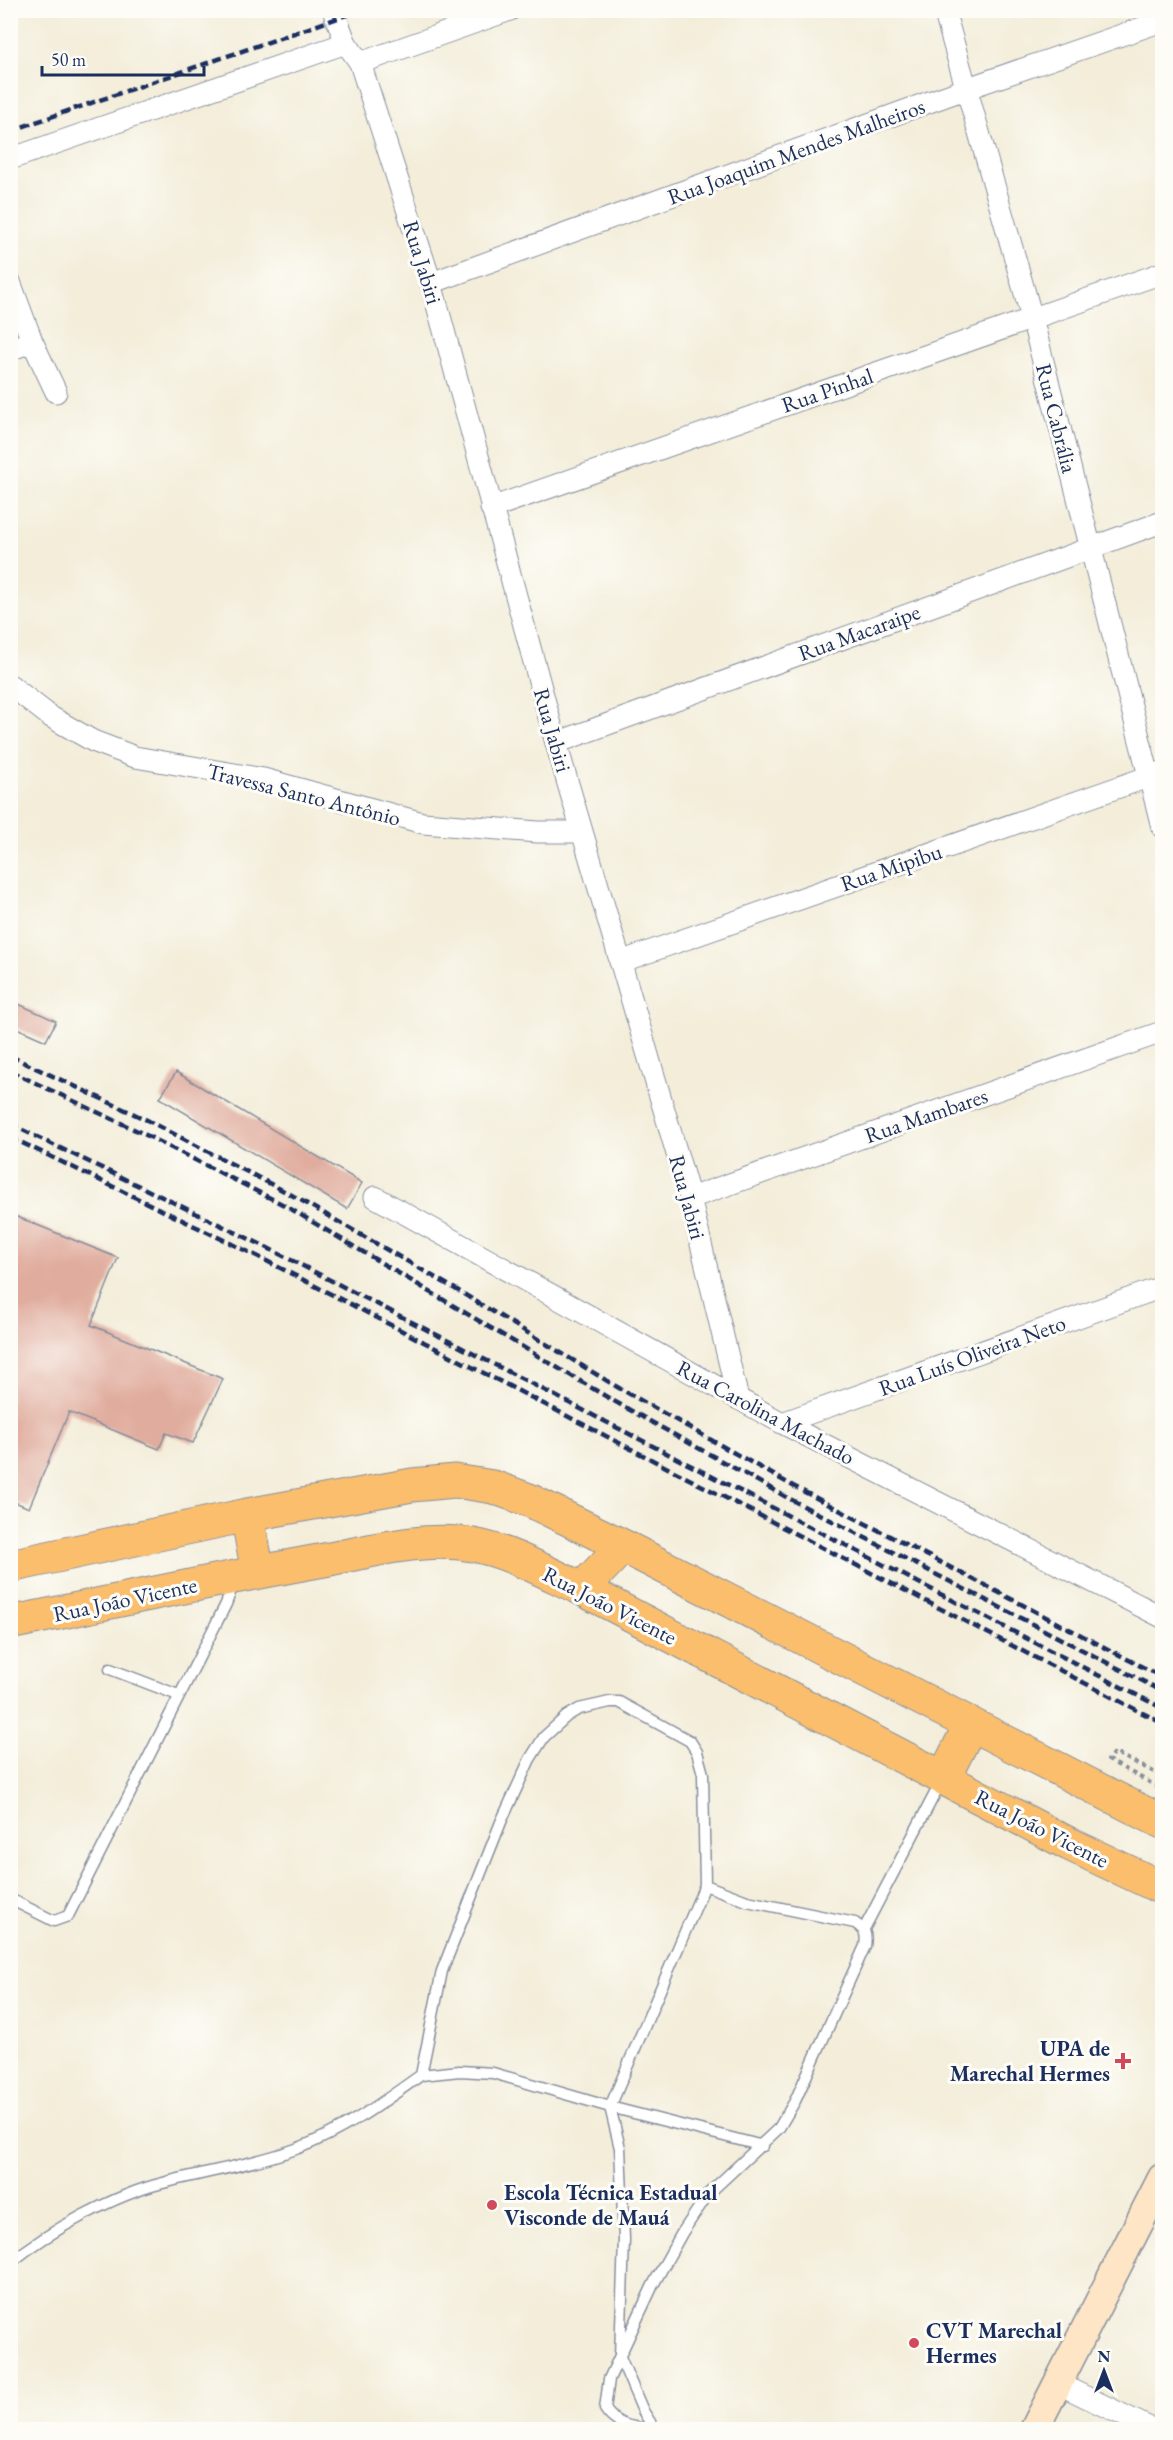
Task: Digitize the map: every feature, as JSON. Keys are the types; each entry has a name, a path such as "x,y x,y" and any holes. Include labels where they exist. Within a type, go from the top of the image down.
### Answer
{"main road":[{"path":"10,1566 247,1515 412,1485 455,1481 493,1487 530,1500 623,1546 1162,1822"},
{"path":"247,1515 247,1574"},
{"name":"Rua João Vicente","path":"10,1623 247,1574 409,1545 441,1542 471,1544 501,1551 582,1589 1069,1844 1162,1888"},
{"path":"582,1589 623,1546"},
{"path":"944,1777 971,1724"},
{"path":"1034,2430 1162,2178"}],"street":[{"name":"Rua Jabiri","path":"333,10 346,43 360,63 431,284 556,742 690,1198 738,1399"},
{"path":"360,63 510,10"},
{"name":"Rua Cabrália","path":"944,10 1032,318 1090,547 1156,774 1162,827"},
{"name":"Rua Joaquim Mendes Malheiros","path":"431,284 965,89 1162,21"},
{"path":"10,159 346,43"},
{"name":"Rua Pinhal","path":"491,508 1162,273"},
{"path":"10,282 32,341 56,392"},
{"path":"10,350 32,341"},
{"name":"Rua Macaraipe","path":"556,742 1162,522"},
{"name":"Travessa Santo Antônio","path":"10,685 51,717 93,741 135,757 264,779 423,823 538,832 582,832"},
{"name":"Rua Mipibu","path":"620,962 1156,774"},
{"name":"Rua Mambares","path":"690,1198 1162,1032"},
{"name":"Rua Carolina Machado","path":"375,1197 782,1423 1162,1617"},
{"name":"Rua Luís Oliveira Neto","path":"782,1423 1162,1287"},
{"path":"1059,2384 1154,2430"}],"lane":[{"path":"10,1899 54,1921 68,1916 178,1695 226,1604 247,1574"},
{"path":"110,1669 178,1695"},
{"path":"421,2074 442,1971 475,1886 530,1759 544,1737 567,1716 579,1709 619,1702 633,1708 694,1746 703,1774 705,1885 610,2107 620,2148 624,2239 620,2357 643,2410 655,2430"},
{"path":"649,2430 619,2424 605,2409 609,2379 653,2285 708,2194 763,2146 779,2128 795,2101 865,1946 864,1929 944,1777"},
{"path":"705,1885 747,1901 855,1923 864,1929"},
{"path":"10,2263 29,2248 93,2210 161,2183 236,2168 298,2148 372,2110 421,2074 460,2071 493,2073 610,2107 763,2146"}],"path":[{"path":"1161,1657 1162,1652"},
{"path":"1162,1776 1114,1752 1108,1760 1162,1789"}],"building":[{"path":"10,1000 56,1021 46,1041 10,1025"},
{"path":"176,1072 362,1183 347,1209 160,1098"},
{"path":"10,1214 118,1258 91,1325 223,1379 193,1443 166,1433 159,1449 69,1412 29,1508 10,1500"}],"railway":[{"path":"10,131 361,10"},
{"path":"10,1056 147,1120 290,1194 457,1290 619,1388 793,1486 1162,1677"},
{"path":"10,1071 142,1133 284,1205 612,1400 788,1498 1162,1691"},
{"path":"10,1124 264,1246 1162,1708"},
{"path":"10,1137 259,1257 1162,1723"}],"place":[{"name":"UPA de Marechal Hermes","path":"1123,2061"},
{"name":"Escola Técnica Estadual Visconde de Mauá","path":"492,2205"},
{"name":"CVT Marechal Hermes","path":"914,2343"}]}
